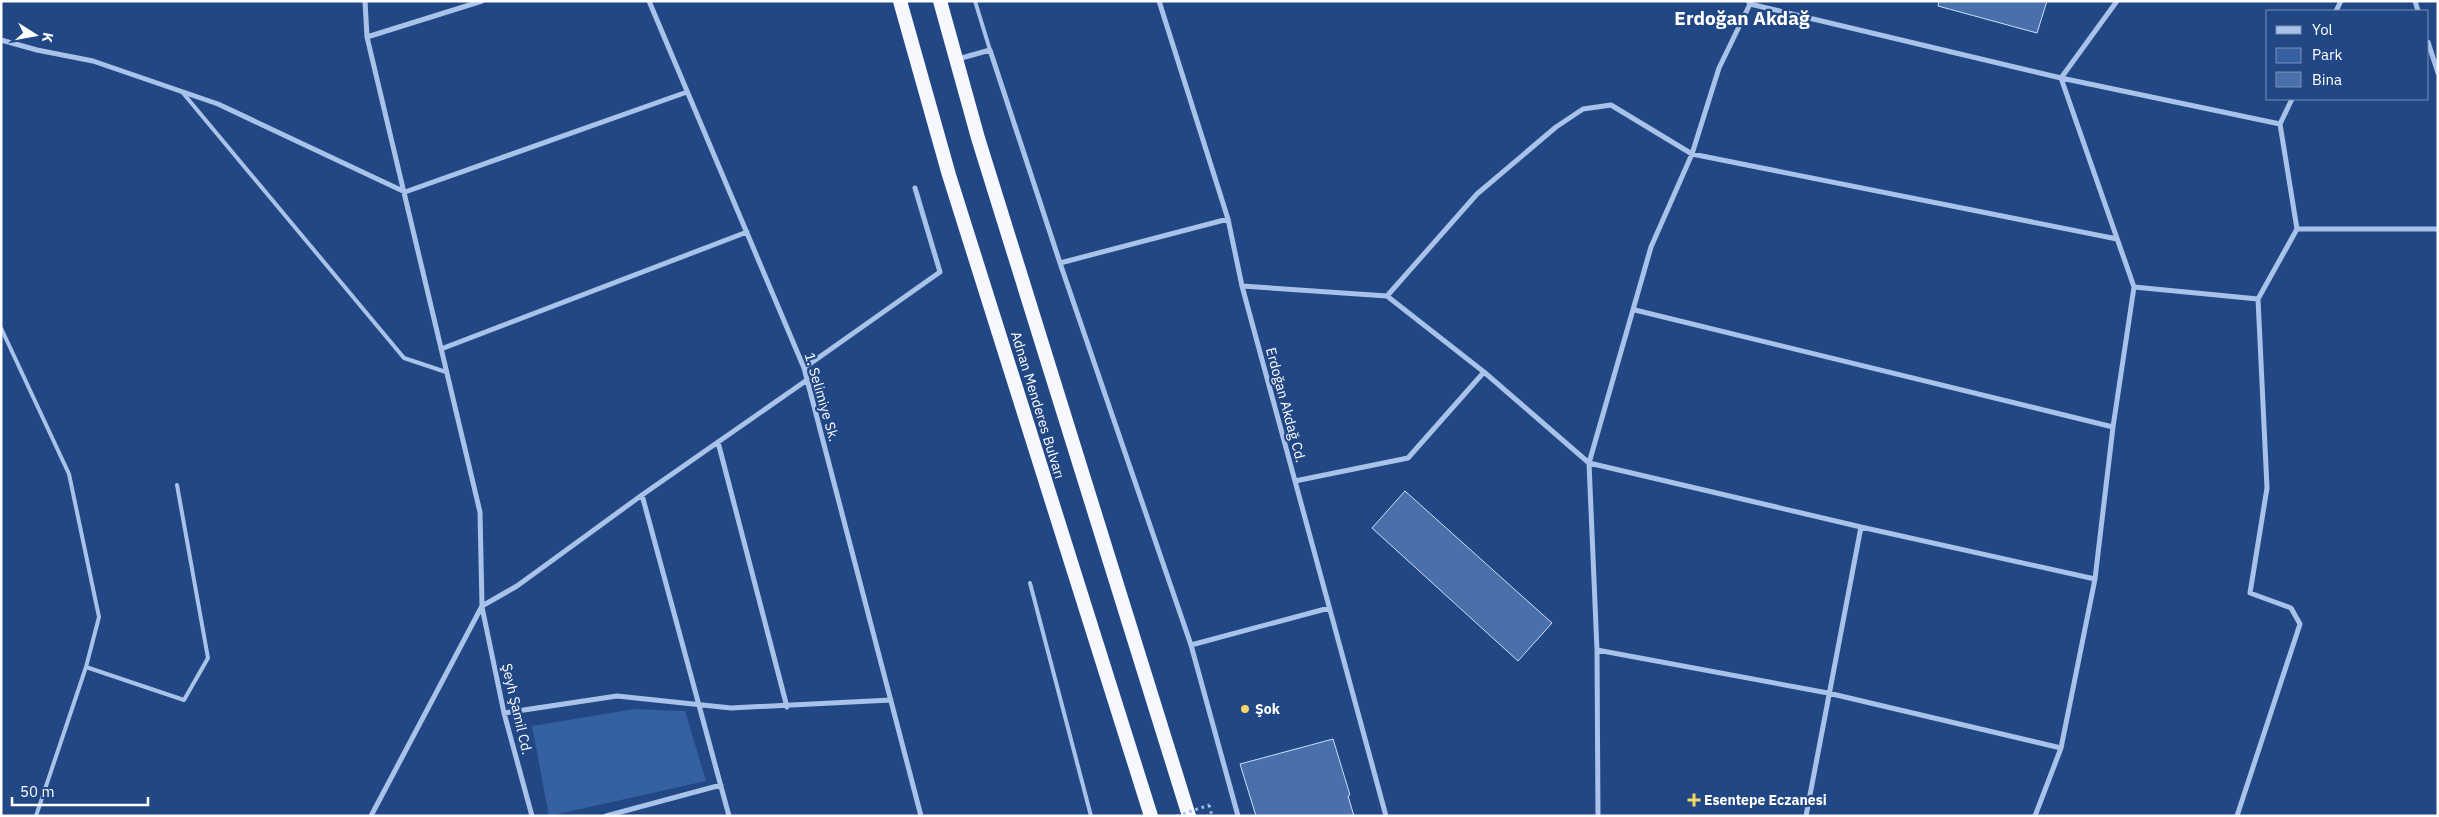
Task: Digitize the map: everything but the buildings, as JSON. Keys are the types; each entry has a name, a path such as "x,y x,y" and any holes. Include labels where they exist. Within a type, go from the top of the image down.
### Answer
{"highway":[{"name":"Adnan Menderes Bulvarı","path":"900,1 949,175 1151,816"},
{"name":"Adnan Menderes Bulvarı","path":"940,1 981,147 1189,816"}],"street":[{"name":"Şeyh Şamil Cd.","path":"365,1 367,37 480,512 482,606 504,713 532,816"},
{"path":"367,37 482,1"},
{"name":"1. Selimiye Sk.","path":"649,1 804,368 921,816"},
{"name":"Erdoğan Akdağ Cd.","path":"1159,1 1228,219 1242,286 1386,816"},
{"path":"2060,78 2117,1"},
{"path":"1598,816 1597,650 1589,463 1635,310 1651,247 1692,154 1719,68 1749,2 2060,78 2280,124"},
{"path":"1,40 37,50 93,60 218,104 405,192 687,92"},
{"path":"2429,45 2438,73"},
{"path":"956,59 990,50 1060,263 1191,645 1238,816"},
{"path":"2036,816 2061,748 2095,579 2134,287 2060,78"},
{"path":"2236,816 2300,624 2291,608 2250,593 2266,488 2258,299 2297,229 2280,124 2292,100"},
{"path":"1387,296 1477,194 1556,127 1584,109 1611,106 1692,154 2117,240"},
{"path":"804,368 940,272 915,188"},
{"path":"1060,263 1228,219"},
{"path":"2297,229 2438,229"},
{"path":"441,349 747,232"},
{"path":"1242,286 1387,296 1484,372 1589,463 1861,527 2095,579"},
{"path":"2134,287 2258,299"},
{"path":"1635,310 2114,427"},
{"path":"1295,481 1408,458 1484,372"},
{"path":"371,816 482,606 517,586 642,495 807,380"},
{"path":"718,442 787,706"},
{"path":"642,495 729,816"},
{"path":"1806,816 1861,527"},
{"path":"1191,645 1330,608"},
{"path":"1597,650 1828,693 2061,748"},
{"path":"504,713 617,696 731,708 891,700"},
{"path":"606,816 721,785"}],"lane":[{"path":"975,1 990,50"},
{"path":"182,91 404,358 446,372"},
{"path":"1,328 69,474 99,618 86,667 36,816"},
{"path":"86,667 184,700 208,658 177,485"},
{"path":"1030,583 1092,816"}],"path":[{"path":"1177,816 1209,805 1212,816"}],"green space":[{"path":"634,709 685,711 706,781 549,816 532,726"}],"place":[{"name":"Şok","path":"1245,709"},
{"name":"Esentepe Eczanesi","path":"1694,800"}],"district":[{"name":"Erdoğan Akdağ","path":"1742,18"}]}
